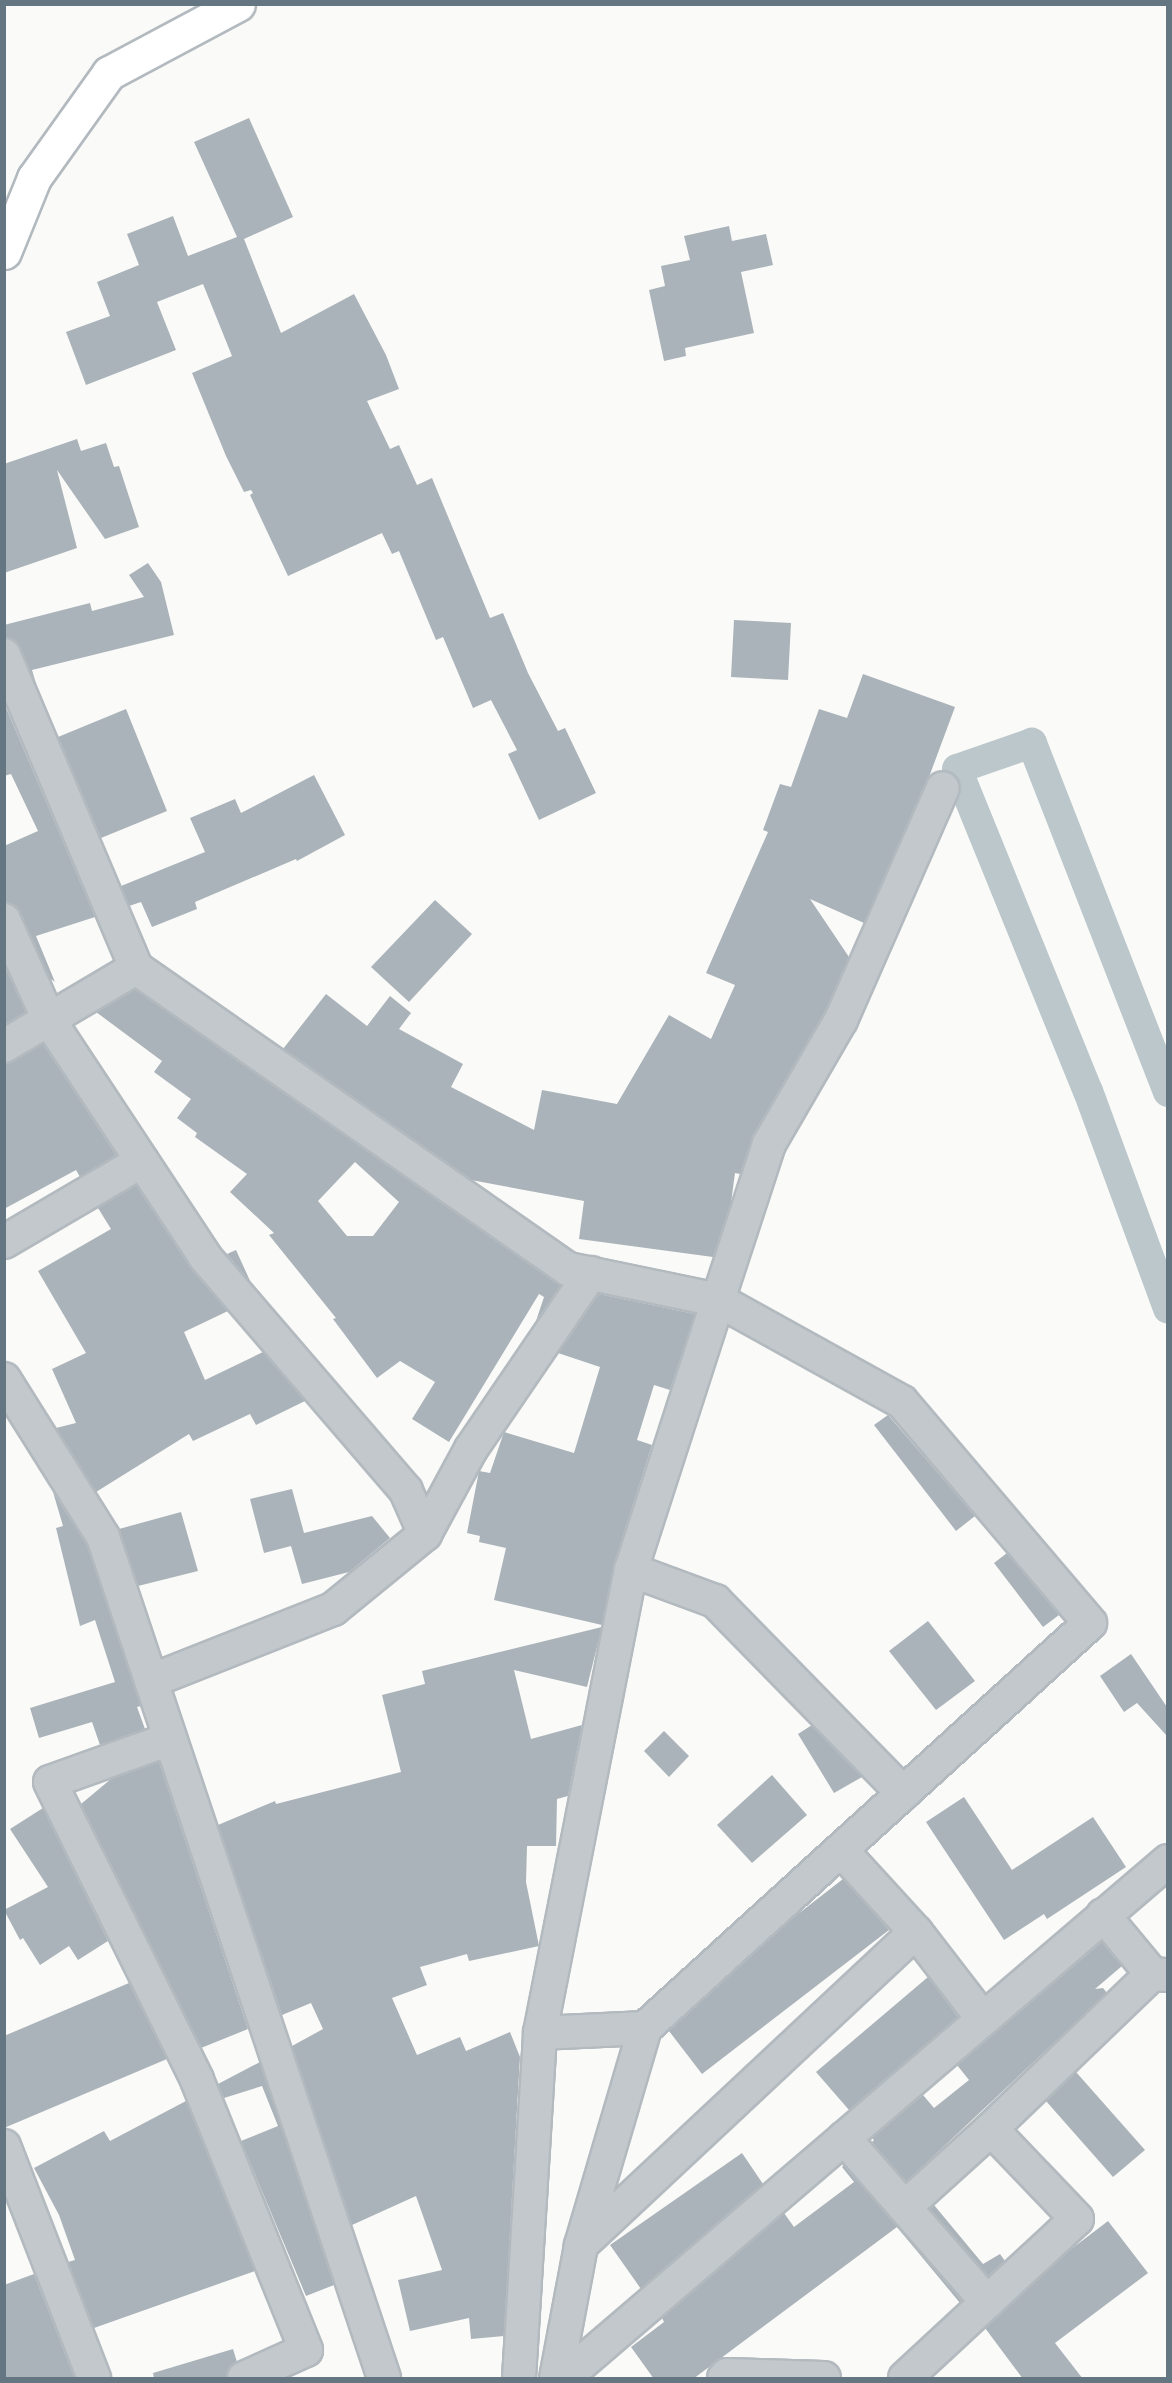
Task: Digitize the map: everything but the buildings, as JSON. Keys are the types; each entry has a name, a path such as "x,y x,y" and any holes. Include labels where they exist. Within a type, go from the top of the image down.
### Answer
{"street":[{"path":"4,252 34,178 109,73 238,4"},
{"path":"4,655 136,968 568,1269 718,1300 902,1402 1090,1623 645,2028 581,2246 556,2379"},
{"path":"519,2379 540,2033 631,1570 769,1144 841,1020 943,788"},
{"path":"4,920 48,1020 205,1257 406,1491 425,1534"},
{"path":"4,1046 136,968"},
{"path":"4,1242 142,1161"},
{"path":"151,1681 333,1609 425,1534 471,1449 591,1273"},
{"path":"4,1379 103,1537 384,2379"},
{"path":"631,1570 715,1601 903,1793"},
{"path":"170,1739 50,1782 197,2080 306,2350 244,2379"},
{"path":"841,1850 916,1932 983,2019"},
{"path":"564,2379 1167,1860"},
{"path":"905,2207 1160,1975 1104,1916"},
{"path":"581,2246 916,1932"},
{"path":"540,2033 645,2028"},
{"path":"904,2379 1077,2218 991,2129"},
{"path":"844,2138 987,2302"},
{"path":"4,2146 94,2379"},
{"path":"724,2379 727,2375 824,2379"}],"waterway":[{"path":"1168,1092 1032,743 957,769 1088,1091 1168,1309"}]}
